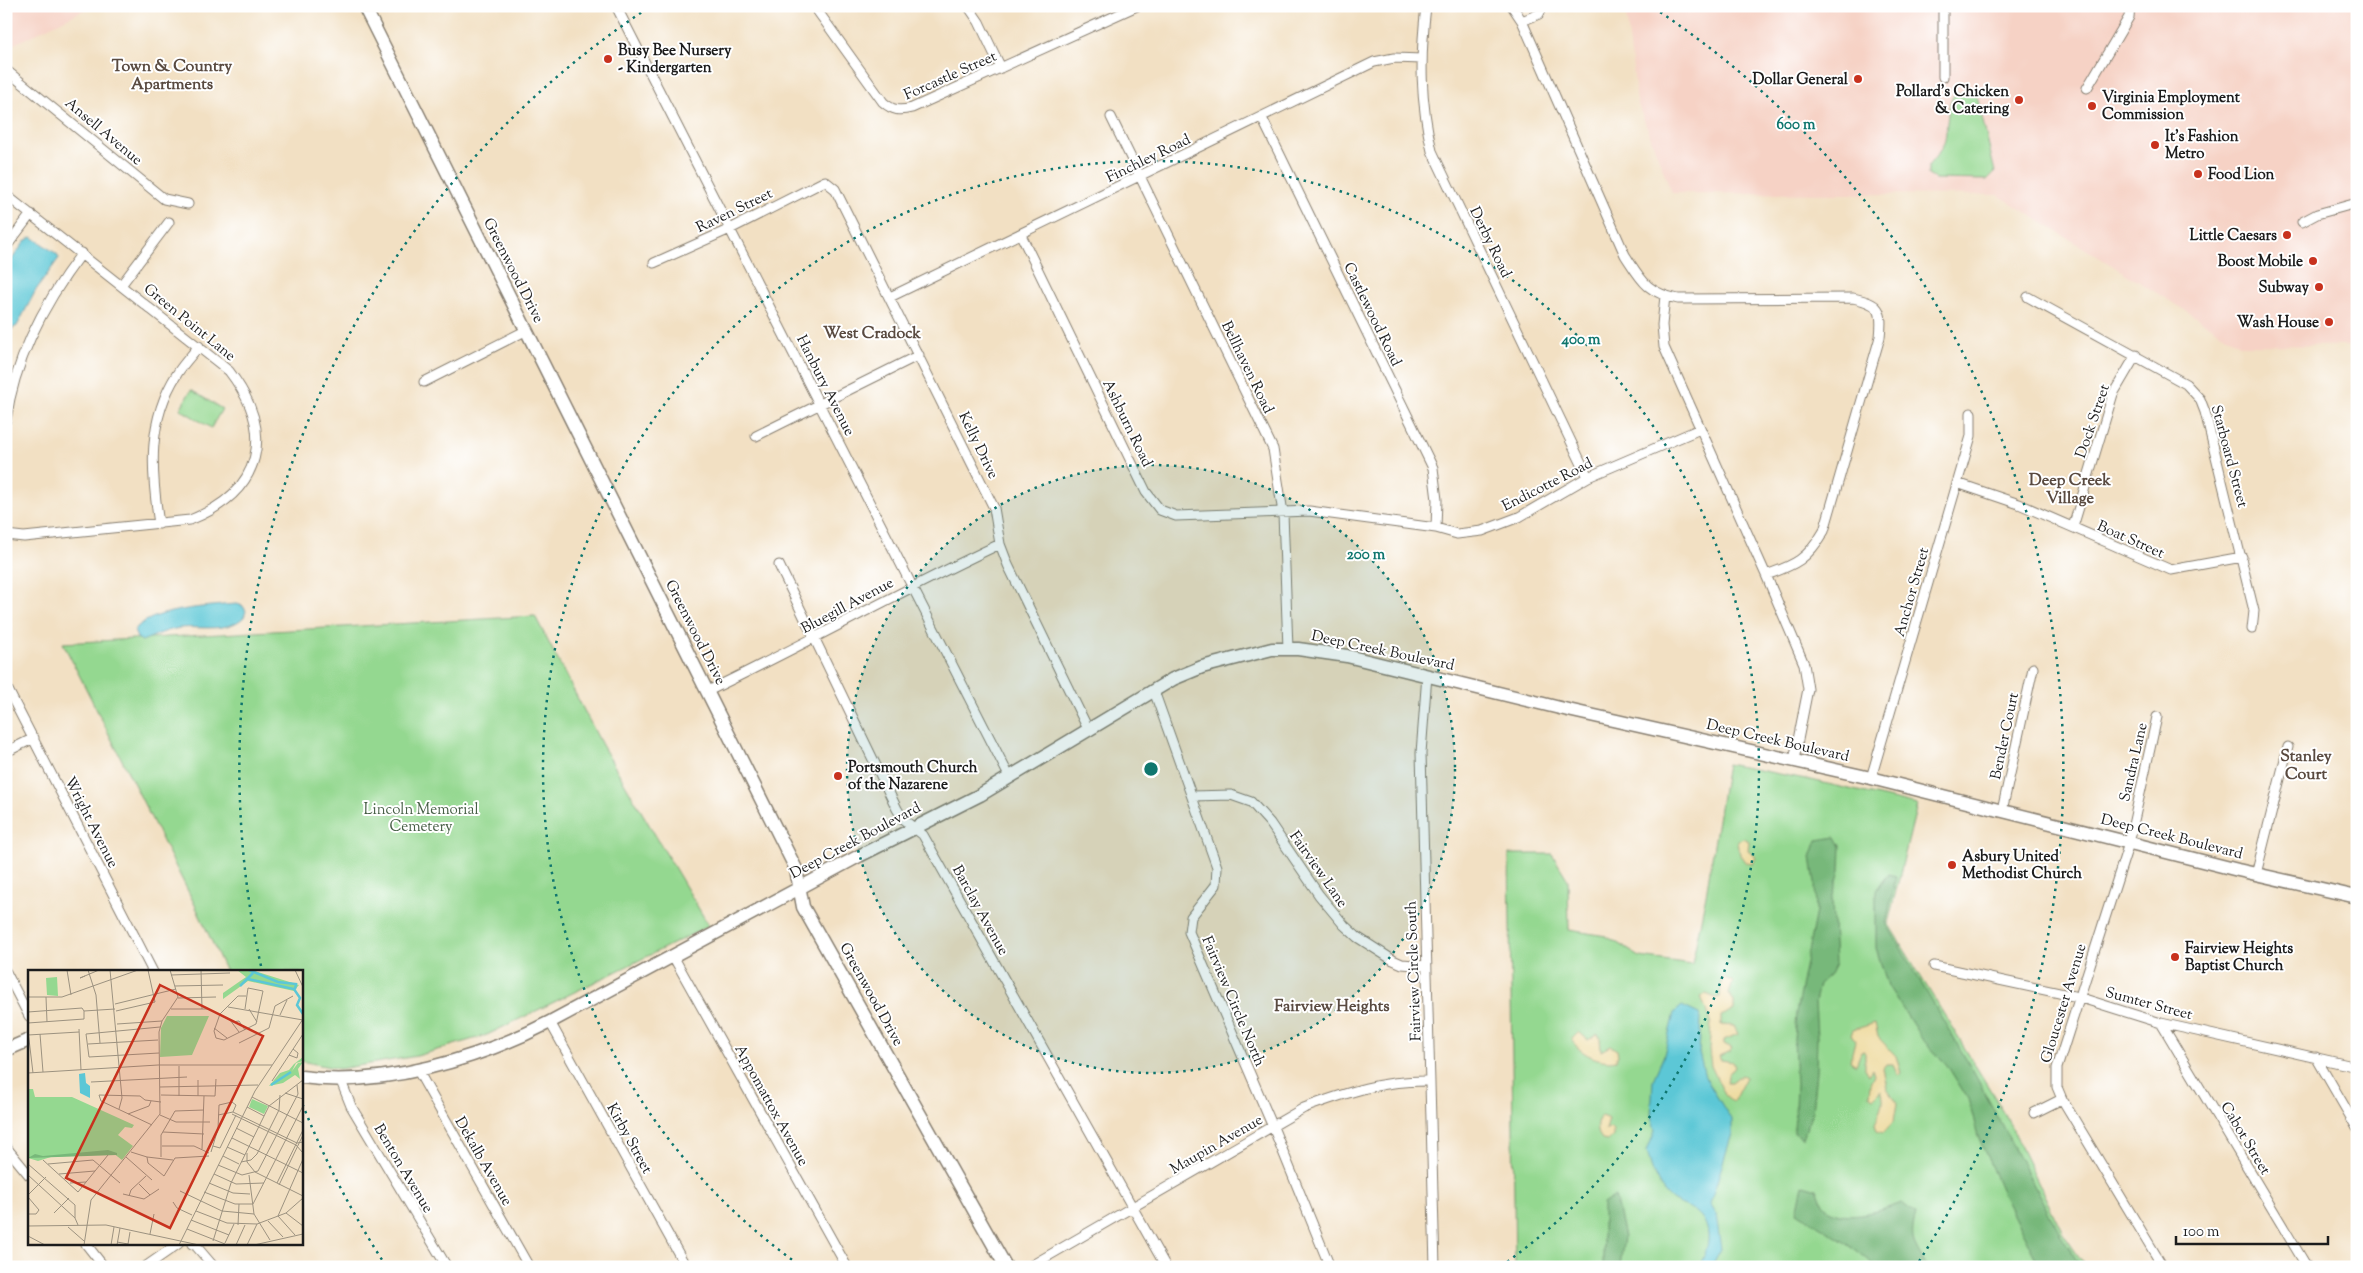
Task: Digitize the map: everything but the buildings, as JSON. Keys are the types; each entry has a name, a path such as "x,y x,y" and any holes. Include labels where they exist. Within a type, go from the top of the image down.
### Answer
{"street":[{"name":"Greenwood Drive","path":"364,6 796,869 803,907 1006,1267"},
{"name":"Hanbury Avenue","path":"616,6 821,403 1010,778"},
{"name":"Forcastle Street","path":"814,6 821,20 890,108 900,111 912,108 1138,6"},
{"path":"968,6 979,22 1001,68"},
{"name":"Derby Road","path":"1426,6 1420,71 1424,118 1432,151 1588,477"},
{"path":"1512,6 1522,21 1625,255 1644,284 1665,296 1678,299 1853,298 1871,302 1879,309 1881,320 1880,337 1824,531 1813,550 1793,566 1766,575"},
{"path":"1522,21 1540,14 1544,6"},
{"path":"1943,6 1943,77"},
{"path":"2087,88 2129,17 2130,6"},
{"name":"Finchley Road","path":"890,297 1374,62 1394,58 1422,59"},
{"name":"Ansell Avenue","path":"6,70 164,199 188,204"},
{"name":"Bellhaven Road","path":"1111,117 1273,449 1283,513 1288,649"},
{"name":"Castlewood Road","path":"1262,118 1433,468 1438,500 1436,528"},
{"name":"Raven Street","path":"654,263 825,181"},
{"name":"Kelly Drive","path":"825,181 835,188 994,508 1000,544 1008,565 1088,731"},
{"name":"Green Point Lane","path":"6,195 122,284 229,371 242,388 252,406 256,421 257,444 252,465 229,499 211,511 190,520 24,537 7,532"},
{"path":"2302,222 2317,214 2357,204"},
{"path":"6,247 31,214"},
{"path":"122,284 169,222"},
{"name":"Ashburn Road","path":"1021,234 1146,492 1160,510 1176,516 1283,513"},
{"path":"6,420 17,376 38,319 56,288 82,253"},
{"path":"1665,296 1662,325 1664,347 1804,664 1808,689 1794,760"},
{"name":"Starboard Street","path":"2028,297 2186,384 2200,399 2210,430 2242,557 2254,611 2252,629"},
{"path":"424,382 527,330"},
{"path":"158,524 152,466 152,450 157,425 165,399 177,374 198,346"},
{"path":"756,436 919,355"},
{"name":"Dock Street","path":"2073,527 2113,394 2136,355"},
{"path":"6,373 17,376"},
{"name":"Anchor Street","path":"1871,778 1971,436 1970,412"},
{"name":"Endicotte Road","path":"1283,513 1309,511 1327,513 1436,528 1457,534 1482,530 1519,517 1588,477 1700,429"},
{"name":"Boat Street","path":"1958,484 2019,504 2161,568 2171,570 2242,557"},
{"name":"Bluegill Avenue","path":"708,691 813,639 913,585 1000,544"},
{"name":"Barclay Avenue","path":"779,565 813,639 897,809 904,820 924,835 1166,1267"},
{"name":"Deep Creek Boulevard","path":"302,1077 341,1081 365,1080 417,1069 508,1042 550,1022 914,827 980,795 1173,679 1202,667 1272,649 1347,656 1568,710 1871,778 2129,843 2357,897"},
{"name":"Bender Court","path":"2002,811 2033,668"},
{"name":"Fairview Circle South","path":"1427,675 1421,753 1435,1267"},
{"name":"Wright Avenue","path":"6,686 152,970"},
{"name":"Fairview Circle North","path":"1154,691 1214,855 1217,879 1212,891 1192,917 1189,932 1274,1126 1330,1267"},
{"name":"Sandra Lane","path":"2129,843 2157,717"},
{"path":"6,752 34,738"},
{"path":"2256,874 2288,748"},
{"name":"Fairview Lane","path":"1192,796 1232,795 1251,802 1270,823 1344,926 1357,937 1393,960 1402,964 1426,966"},
{"name":"Gloucester Avenue","path":"2129,843 2078,997 2057,1068 2057,1087 2062,1099 2163,1267"},
{"name":"Appomattox Avenue","path":"673,956 847,1267"},
{"name":"Sumter Street","path":"1934,966 2078,997 2161,1023 2357,1067"},
{"path":"6,972 28,1014"},
{"name":"Kirby Street","path":"550,1022 686,1267"},
{"name":"Cabot Street","path":"2161,1023 2307,1267"},
{"path":"6,1050 28,1040"},
{"path":"2316,1057 2357,1128"},
{"name":"Dekalb Avenue","path":"417,1069 529,1267"},
{"name":"Maupin Avenue","path":"1029,1267 1304,1108 1353,1090 1403,1080 1430,1081"},
{"name":"Benton Avenue","path":"341,1081 351,1106 447,1267"},
{"path":"2034,1113 2062,1099"},
{"path":"6,1147 28,1174"},
{"path":"88,1246 104,1267"},
{"path":"145,1267 175,1246"},
{"path":"196,1246 214,1267"}],"shaded area":[{"path":"6,6 92,6 6,48"},
{"path":"1625,6 2357,6 2357,346 2241,345 1998,195 1672,193 1637,102"}],"green space":[{"path":"1956,93 1977,96 1995,172 1987,180 1935,179 1928,175 1928,166 1944,143 1950,102"},
{"path":"191,390 222,409 211,428 180,409"},
{"name":"Lincoln Memorial Cemetery","path":"535,616 602,745 709,926 487,1035 417,1056 339,1069 302,1061 302,970 225,970 195,905 63,643"},
{"path":"1727,764 1811,780 1917,805 1888,923 2005,1114 2062,1232 2086,1267 1515,1267 1509,854 1552,854 1568,880 1569,930 1606,936 1640,957 1692,964 1706,895"},
{"path":"1836,837 1841,846 1840,870 1832,899 1835,964 1830,974 1819,984 1815,1002 1816,1071 1812,1112 1803,1138 1794,1133 1796,1084 1794,1040 1796,1013 1816,911 1815,883 1811,857 1817,840"},
{"path":"1889,874 1896,876 1886,923 1973,1071 2061,1236 2081,1267 2040,1267 2004,1196 1978,1136 1968,1099 1947,1065 1922,1039 1888,986 1876,948 1876,890"},
{"path":"1803,1185 1817,1189 1823,1204 1839,1214 1861,1214 1902,1203 1916,1214 1913,1230 1914,1242 1927,1267 1876,1267 1849,1245 1797,1212"},
{"path":"1615,1196 1624,1237 1620,1266 1603,1267 1603,1204"}],"sand":[{"path":"1743,838 1749,841 1748,851 1756,857 1753,864 1746,863 1740,855 1738,841"},
{"path":"1722,976 1733,982 1729,994 1734,1001 1734,1010 1721,1016 1721,1025 1734,1026 1738,1034 1724,1040 1724,1044 1732,1048 1730,1051 1719,1056 1721,1060 1733,1062 1735,1066 1728,1075 1727,1083 1732,1083 1742,1075 1746,1077 1733,1102 1725,1095 1711,1066 1709,1050 1711,1024 1701,996 1706,994 1716,998 1720,997"},
{"path":"1875,1023 1878,1037 1896,1056 1901,1073 1898,1075 1893,1064 1886,1064 1883,1068 1887,1088 1897,1103 1894,1121 1883,1133 1877,1131 1875,1124 1882,1107 1883,1095 1881,1090 1873,1098 1869,1095 1870,1084 1874,1075 1872,1069 1868,1075 1865,1070 1865,1051 1861,1052 1856,1065 1850,1061 1855,1041 1851,1035 1853,1030"},
{"path":"1579,1032 1588,1040 1598,1034 1601,1051 1610,1046 1617,1050 1616,1060 1597,1059 1584,1053 1572,1039"},
{"path":"1601,1116 1609,1119 1606,1130 1611,1128 1613,1130 1613,1136 1608,1141 1602,1140 1599,1135 1598,1125"}],"water":[{"path":"32,237 57,254 59,258 36,290 17,326 6,332 6,267 26,240"},
{"path":"237,604 243,606 246,611 244,617 230,625 214,628 180,628 142,641 137,638 134,631 141,624 166,613"},
{"path":"1682,1006 1699,1014 1701,1019 1699,1052 1705,1077 1732,1121 1732,1134 1710,1204 1716,1214 1721,1249 1711,1267 1698,1267 1707,1246 1708,1238 1705,1223 1695,1211 1673,1201 1666,1194 1655,1177 1647,1151 1655,1131 1651,1116 1653,1080 1664,1055 1674,1013"}],"place":[{"name":"Busy Bee Nursery - Kindergarten","path":"608,59"},
{"name":"Dollar General","path":"1858,79"},
{"name":"Pollard's Chicken & Catering","path":"2019,100"},
{"name":"Virginia Employment Commission","path":"2092,106"},
{"name":"It's Fashion Metro","path":"2155,145"},
{"name":"Food Lion","path":"2198,174"},
{"name":"Little Caesars","path":"2287,235"},
{"name":"Boost Mobile","path":"2313,261"},
{"name":"Subway","path":"2319,287"},
{"name":"Wash House","path":"2329,322"},
{"name":"Portsmouth Church of the Nazarene","path":"838,776"},
{"name":"Asbury United Methodist Church","path":"1952,865"},
{"name":"Fairview Heights Baptist Church","path":"2175,957"}],"district":[{"name":"Town & Country Apartments","path":"172,74"},
{"name":"West Cradock","path":"872,332"},
{"name":"Deep Creek Village","path":"2070,488"},
{"name":"Stanley Court","path":"2306,764"},
{"name":"Fairview Heights","path":"1332,1005"}]}
